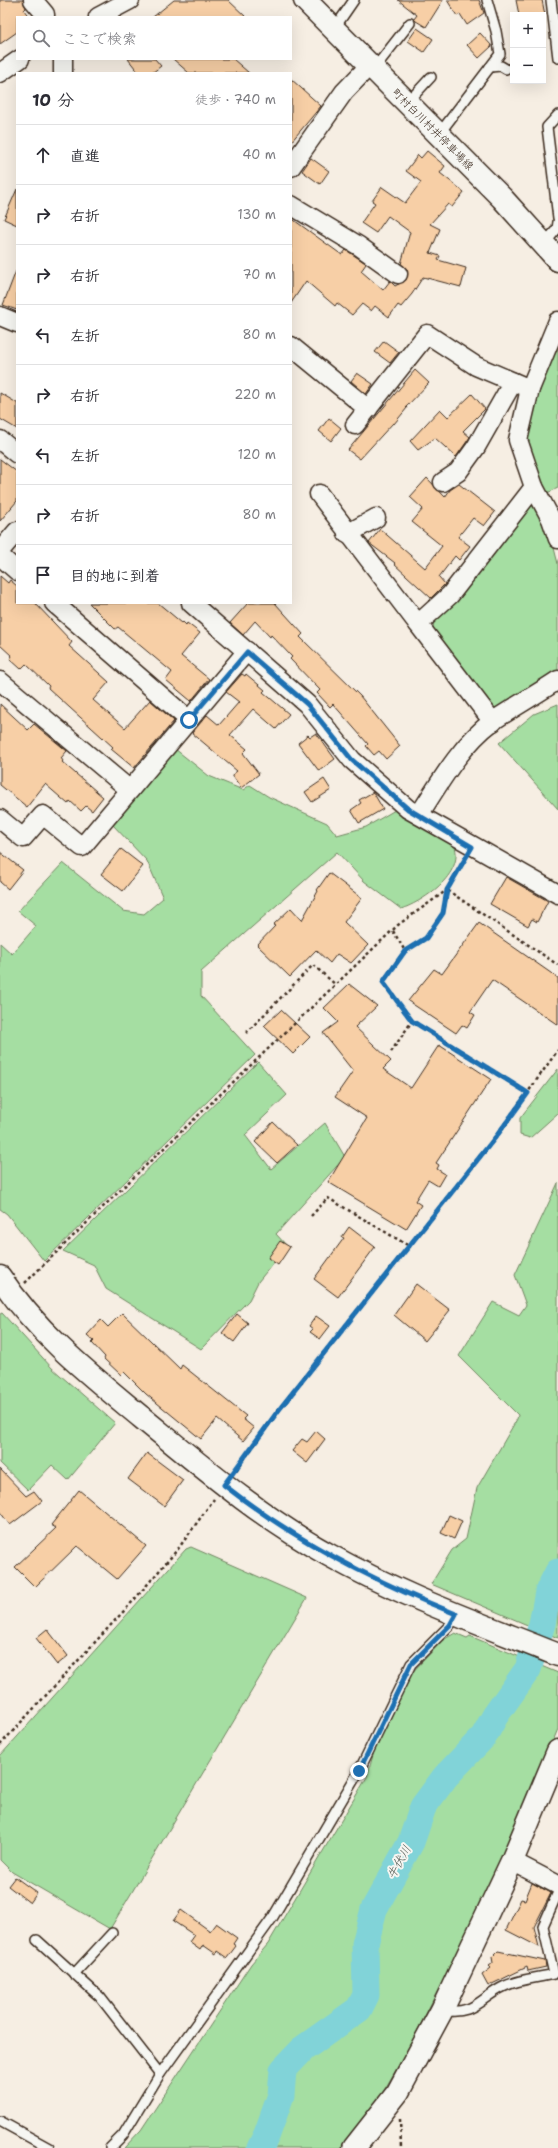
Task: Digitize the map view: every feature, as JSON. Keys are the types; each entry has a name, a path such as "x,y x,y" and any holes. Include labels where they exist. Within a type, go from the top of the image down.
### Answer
{"street":[{"path":"34,0 45,16"},
{"path":"100,16 130,0"},
{"name":"町村白川村井停車場線","path":"305,0 502,198 558,260"},
{"path":"0,73 19,60"},
{"path":"63,60 63,72"},
{"path":"292,166 344,92 371,68"},
{"path":"292,205 359,246 398,274"},
{"path":"0,316 16,323"},
{"path":"558,321 530,389 518,440 534,487 551,519 558,539"},
{"path":"355,425 427,334 476,366 530,389"},
{"path":"292,347 368,409"},
{"path":"443,482 458,472 476,447 513,382"},
{"path":"0,440 16,453"},
{"path":"418,624 450,595 534,487"},
{"path":"319,494 347,534 493,722"},
{"path":"347,534 376,518"},
{"path":"0,551 16,532"},
{"path":"0,556 16,570"},
{"path":"55,604 189,720"},
{"path":"192,604 307,704 352,760 408,809 472,847 558,894"},
{"path":"0,819 23,838 43,815 82,847 247,652"},
{"path":"419,815 444,775 463,750 493,722 558,680"},
{"path":"0,682 130,790"},
{"path":"0,1277 12,1295 39,1329 76,1364 243,1500 327,1554 412,1596 558,1655"},
{"path":"354,2148 398,2092 442,2010 512,1861 558,1751"},
{"path":"512,1861 558,1885"}],"lane":[{"path":"334,29 354,0"},
{"path":"438,135 500,54 496,31 487,0"},
{"path":"551,0 558,58"},
{"path":"371,68 410,23"},
{"path":"490,67 500,66 506,69"},
{"path":"407,103 431,77"},
{"path":"558,115 547,127 558,218"},
{"path":"544,244 557,229 558,222"},
{"path":"110,2148 123,2135 160,2074 273,1917 359,1771 411,1664 458,1615"},
{"path":"442,2010 453,2012 468,2010 505,1986 554,1974 543,1926 558,1892"},
{"path":"74,1974 112,1933"},
{"path":"37,1940 100,1997 160,2074"},
{"path":"0,2121 49,2148"}],"path":[{"path":"472,847 447,890 443,913 426,938 405,951 383,982 412,1021 528,1093"},
{"path":"12,1295 146,1164 392,931 447,890"},
{"path":"447,890 558,965"},
{"path":"392,931 405,951"},
{"path":"246,1033 312,965 336,985"},
{"path":"391,1052 412,1021"},
{"path":"0,1745 108,1629 175,1553 278,1411 498,1134 558,1050"},
{"path":"311,1216 328,1198 409,1246"}],"green space":[{"path":"558,339 558,488 545,494 528,456 525,430"},
{"path":"531,500 550,532 558,564 558,673 496,712 433,628 434,620"},
{"path":"558,704 558,809 499,743 534,714"},
{"path":"175,749 209,776 243,790 250,785 269,797 327,823 337,835 366,827 395,810 453,842 456,853 455,864 442,883 432,892 411,905 401,909 364,881 337,852 201,972 201,996 255,1055 44,1261 7,1214 0,1209 0,943 12,954 36,926 18,911 63,863 123,911 144,914 163,898 147,861 112,824"},
{"path":"258,1062 287,1095 245,1135 271,1169 325,1123 345,1157 276,1234 287,1246 258,1282 249,1300 201,1349 106,1289 94,1265 63,1251"},
{"path":"558,1069 558,1113 530,1138 520,1135 520,1118"},
{"path":"558,1183 558,1638 431,1584 452,1550 466,1539 477,1488 518,1415 459,1356 493,1302 519,1315 526,1305 515,1275"},
{"path":"2,1313 52,1368 115,1423 68,1480 52,1465 28,1490 0,1463 0,1314"},
{"path":"191,1547 307,1598 110,1929 12,1872 0,1860 0,1756 186,1549"},
{"path":"455,1633 467,1638 470,1636 558,1673 558,1729 494,1880 407,2051 368,2118 344,2148 124,2148 141,2130 251,1964 268,1944 367,1777 381,1726 402,1683 443,1640"}],"building":[{"path":"0,0 23,0 26,8 24,10 28,16 16,16 16,33 0,44"},
{"path":"174,0 228,0 245,16 154,16"},
{"path":"398,0 443,0 426,27 416,21 414,19 417,15"},
{"path":"447,0 479,0 484,13 467,25 460,14 457,16"},
{"path":"516,0 542,0 544,12 518,12"},
{"path":"417,28 433,39 424,52 408,41"},
{"path":"480,33 492,46 479,58 467,45"},
{"path":"129,60 156,60 161,66 153,72 138,72"},
{"path":"174,60 234,60 248,72 188,72"},
{"path":"292,80 321,106 292,141"},
{"path":"427,151 445,166 440,173 464,192 452,207 448,204 430,224 440,229 430,253 440,256 438,260 466,268 461,287 423,277 401,307 398,305 389,317 375,306 371,311 362,304 352,315 337,303 335,306 306,281 292,302 292,219 342,255 346,250 364,262 366,264 361,271 383,290 390,281 395,286 406,280 408,270 401,264 410,232 388,216 376,233 361,223 375,203 372,201 382,187 405,203 421,182 406,171 418,155 421,158"},
{"path":"311,158 329,171 320,184 302,171"},
{"path":"16,191 16,225 4,219"},
{"path":"16,271 16,310 3,305"},
{"path":"384,341 399,352 390,363 375,352"},
{"path":"415,370 429,383 406,407 407,408 394,424 393,423 360,459 348,450"},
{"path":"357,373 373,384 366,394 351,381"},
{"path":"0,393 16,402 16,428 0,419"},
{"path":"472,394 485,409 463,431 470,437 456,457 435,438 418,450 410,441 440,409 448,417"},
{"path":"329,418 341,428 331,441 319,431"},
{"path":"0,459 16,471 16,502 0,521"},
{"path":"427,478 445,497 450,490 459,484 495,512 484,526 473,518 458,537 470,546 459,560 455,556 439,577 445,584 431,598 394,564 395,563 369,543 380,529 425,568 442,546 412,522 423,509 410,497"},
{"path":"0,576 8,583 10,580 16,585 16,604 36,604 72,642 69,646 109,682 93,700 125,728 150,700 174,721 134,768 111,749 113,747 48,688 49,686 26,664 21,669 10,659 12,656 0,645"},
{"path":"90,604 159,604 182,623 183,622 186,625 187,623 200,633 181,656 209,679 191,701 166,680 172,672 118,627 115,629"},
{"path":"247,604 276,604 303,634 300,637 360,696 400,746 386,759 379,751 374,755 366,746 368,744 333,704 330,707 317,693 320,690 290,659 292,657 271,635 270,637 255,621 243,635 230,623"},
{"path":"242,674 245,676 246,674 265,690 263,692 289,714 276,729 253,709 230,735 247,749 243,753 259,774 241,788 232,775 237,771 192,733 207,715 219,725 239,702 226,692"},
{"path":"0,704 28,730 34,724 67,751 61,758 63,761 62,762 103,797 92,811 86,806 81,811 70,801 68,804 45,784 27,807 0,785"},
{"path":"316,733 335,759 319,771 298,743 308,735 310,737"},
{"path":"324,779 331,790 312,802 305,792"},
{"path":"373,792 383,809 359,823 351,810 361,803 359,800"},
{"path":"121,849 143,866 123,891 101,874"},
{"path":"0,852 23,870 8,889 0,882"},
{"path":"329,873 362,898 344,922 368,945 351,963 337,954 330,963 316,950 290,977 257,945 275,926 273,925 291,908 302,920 318,891 317,890"},
{"path":"506,877 548,901 537,922 532,919 528,926 490,904"},
{"path":"479,923 558,978 558,1025 492,980 470,1012 475,1015 467,1028 462,1025 456,1033 408,1001 434,969 442,974"},
{"path":"349,984 377,1006 355,1027 391,1061 383,1069 411,1088 439,1045 491,1079 436,1163 439,1165 437,1169 445,1174 438,1186 428,1180 415,1201 421,1205 406,1229 328,1182 367,1118 335,1097 353,1071 323,1033 338,1022 324,1008"},
{"path":"281,1010 310,1037 293,1054 264,1026"},
{"path":"273,1122 297,1145 277,1163 255,1142"},
{"path":"349,1227 375,1247 338,1297 314,1279 344,1238 342,1237"},
{"path":"280,1241 290,1247 278,1265 268,1258"},
{"path":"416,1284 450,1310 425,1341 394,1315"},
{"path":"122,1313 180,1369 182,1365 246,1416 243,1419 254,1428 243,1441 217,1419 201,1439 146,1394 124,1372 121,1375 104,1359 105,1357 92,1343 94,1341 87,1335 101,1320 108,1327"},
{"path":"237,1314 248,1323 234,1342 222,1333"},
{"path":"316,1316 330,1326 320,1339 310,1332 313,1329 309,1326"},
{"path":"316,1431 325,1439 307,1463 292,1451 302,1439 307,1442"},
{"path":"147,1453 183,1480 164,1506 128,1479"},
{"path":"0,1469 26,1496 34,1491 42,1501 10,1525 0,1512"},
{"path":"79,1490 146,1546 117,1579 77,1546 35,1587 15,1567 56,1528 51,1525"},
{"path":"449,1515 462,1521 454,1539 441,1533"},
{"path":"47,1629 68,1656 57,1665 36,1638"},
{"path":"15,1877 37,1893 30,1903 8,1886"},
{"path":"532,1883 551,1893 534,1927 539,1947 506,1930 521,1899 525,1900"},
{"path":"181,1910 210,1931 216,1923 237,1938 233,1944 236,1946 227,1958 217,1951 216,1954 203,1945 200,1950 189,1942 194,1935 173,1921"},
{"path":"498,1951 545,1961 546,1967 528,1971 527,1967 488,1986 482,1975 491,1968 489,1966 493,1963 492,1957"}],"waterway":[{"name":"牛伏川","path":"260,2148 267,2134 281,2095 283,2070 304,2048 359,2009 366,1995 365,1944 374,1909 411,1842 423,1807 445,1777 484,1736 495,1716 528,1669 542,1624 548,1592 558,1572"}],"route":[{"path":"189,720 247,652 307,704 352,760 408,809 472,847 447,890 443,913 426,938 405,951 383,982 412,1021 528,1093 498,1134 278,1411 224,1485 243,1500 294,1534 352,1568 419,1599 456,1614 450,1625 411,1664 359,1771"}]}
